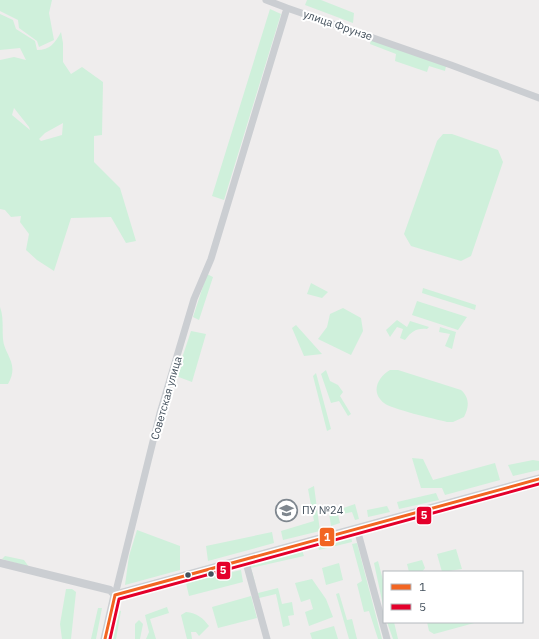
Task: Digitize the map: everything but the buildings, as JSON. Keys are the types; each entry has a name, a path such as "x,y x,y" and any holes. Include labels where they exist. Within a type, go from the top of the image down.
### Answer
{"main road":[{"path":"115,595 539,480"},
{"name":"Советская улица","path":"106,639 115,595"}],"street":[{"name":"улица Фрунзе","path":"266,0 452,64 539,98"},
{"name":"Советская улица","path":"115,595 162,406 194,299 210,259 287,8"},
{"path":"357,529 387,639"},
{"path":"244,559 267,639"},
{"path":"0,563 110,590 115,595"}],"green space":[{"path":"0,0 52,0 49,13 54,40 39,47 37,41 19,28 18,20 0,11"},
{"path":"307,0 321,0 354,13 353,23 305,5"},
{"path":"270,9 281,14 224,200 212,196"},
{"path":"0,14 13,20 16,29 35,41 37,50 45,49 52,45 61,32 63,43 63,62 71,74 82,67 103,82 102,135 94,136 94,162 120,188 136,241 126,243 111,217 71,218 54,271 37,260 26,250 29,234 20,222 21,216 11,217 5,210 0,209 0,60 14,57 26,60 20,48 0,50","holes":["14,108 29,127 30,130 12,115","63,123 62,135 41,141 39,139 45,133"]},
{"path":"371,40 446,66 445,71 429,66 427,72 395,61 396,54 370,44"},
{"path":"443,134 452,134 498,150 503,162 471,256 461,261 411,246 404,234 437,141"},
{"path":"207,274 213,277 199,320 193,317"},
{"path":"311,283 328,292 322,298 307,294"},
{"path":"423,288 476,305 475,310 422,293"},
{"path":"417,301 467,317 458,330 412,315"},
{"path":"0,307 4,345 12,365 11,377 8,384 0,384"},
{"path":"343,308 361,318 363,331 351,355 318,339 327,327 330,314"},
{"path":"397,320 407,327 410,321 429,327 427,329 414,331 405,340 400,338 403,329 397,327 390,337 386,330"},
{"path":"296,325 322,354 304,356 292,328"},
{"path":"440,327 456,332 452,349 445,346 450,334 439,332"},
{"path":"191,331 206,334 192,382 176,376"},
{"path":"326,370 330,381 338,385 343,392 340,396 351,414 348,416 339,401 331,403 321,374"},
{"path":"390,370 398,370 461,390 466,396 468,403 464,417 453,422 447,422 404,411 384,403 377,394 377,385 382,377"},
{"path":"316,373 331,429 327,431 313,376"},
{"path":"412,458 423,459 433,480 495,463 500,480 445,495 442,488 421,488"},
{"path":"533,460 539,461 539,470 513,476 508,465"},
{"path":"314,486 320,531 283,540 281,531 314,521 308,489"},
{"path":"436,493 439,500 399,509 397,502"},
{"path":"355,504 359,519 355,520 352,512 338,515 340,523 331,526 329,513"},
{"path":"387,506 390,512 368,517 367,510"},
{"path":"137,530 180,546 180,570 125,585 129,556"},
{"path":"272,532 274,543 208,561 206,546"},
{"path":"351,535 352,542 319,550 317,544"},
{"path":"357,543 382,639 378,639 369,611 364,612 357,584 362,581 352,544"},
{"path":"456,549 462,569 442,571 437,554"},
{"path":"302,550 304,556 251,568 256,586 248,564"},
{"path":"5,556 24,560 29,567 2,559"},
{"path":"422,560 425,568 423,571 409,571 407,564"},
{"path":"378,561 383,580 383,605 374,563"},
{"path":"339,563 343,580 326,585 322,568"},
{"path":"241,570 243,582 189,596 186,583"},
{"path":"312,579 326,599 333,617 309,626 305,612 313,609 310,599 301,602 295,583"},
{"path":"278,588 282,604 292,602 294,615 288,616 290,625 283,627 276,594 259,598 258,593"},
{"path":"66,589 72,589 76,592 71,639 62,639 60,624"},
{"path":"339,593 347,620 352,619 357,639 349,639 336,594"},
{"path":"251,596 257,618 218,628 212,607"},
{"path":"167,607 169,613 150,619 156,639 146,639 149,632 145,615"},
{"path":"98,608 102,608 96,639 91,639"},
{"path":"118,610 121,611 116,639 111,639 116,612"},
{"path":"186,612 199,616 209,626 199,636 196,632 191,632 192,639 187,639 181,615"},
{"path":"139,620 143,624 140,639 135,639 135,624"},
{"path":"387,623 394,623 398,639 393,639"},
{"path":"427,623 474,623 434,634 429,631"},
{"path":"334,626 338,639 312,639 310,633"}],"transit line":[{"name":"1","path":"115,595 539,479"},
{"name":"5","path":"110,639 119,599 539,484"},
{"name":"1","path":"105,639 115,595"}],"place":[{"name":"ПУ №24","path":"287,510"}]}
